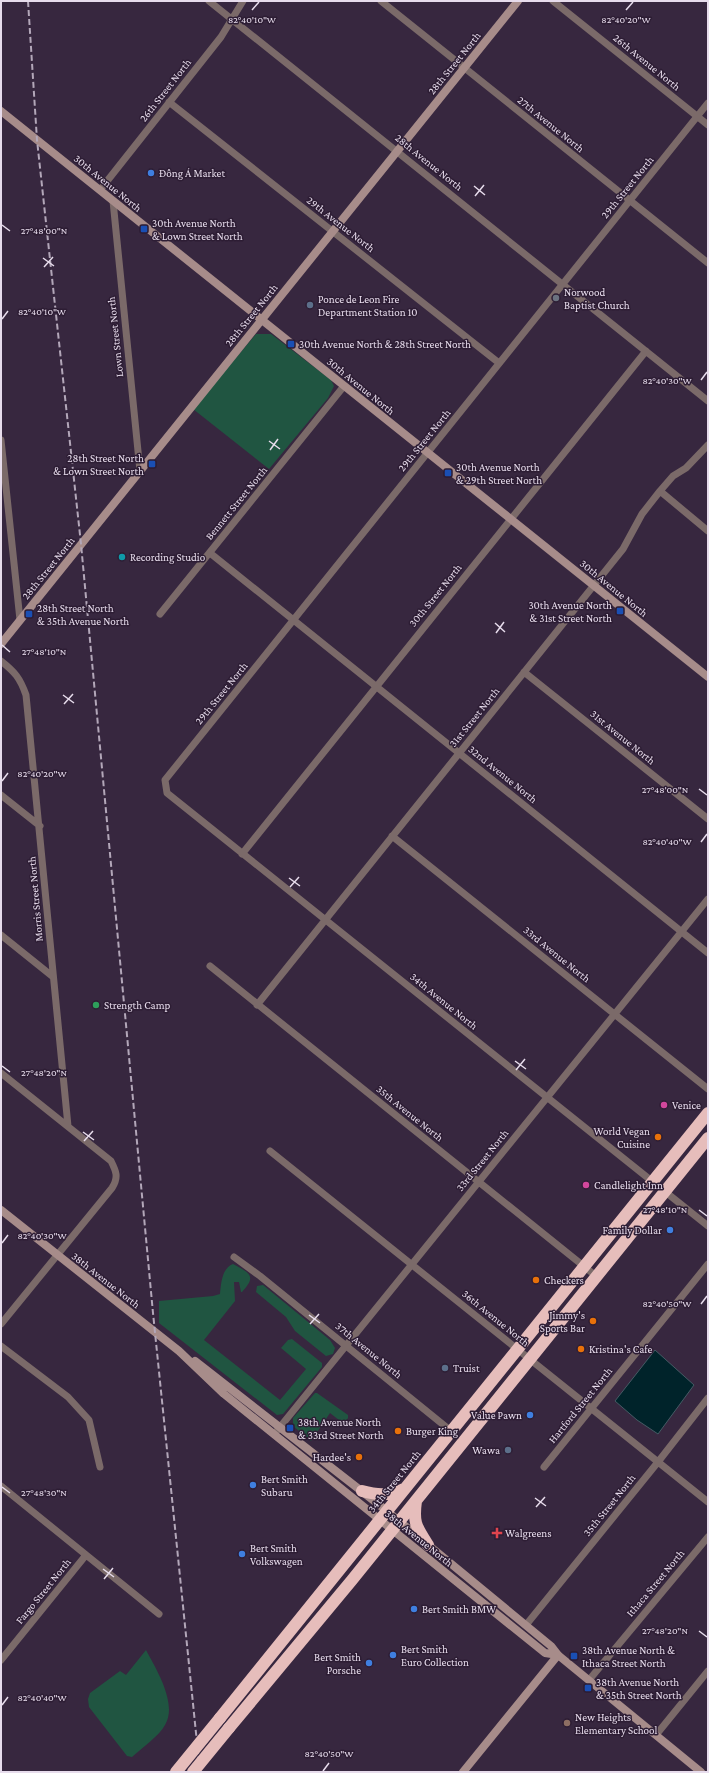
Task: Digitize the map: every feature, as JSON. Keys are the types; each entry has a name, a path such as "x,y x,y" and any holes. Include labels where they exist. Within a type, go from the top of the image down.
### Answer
{"highway":[{"name":"34th Street North","path":"176,1772 708,1113"},
{"path":"193,1772 396,1526 708,1138"},
{"path":"463,1442 464,1426 477,1405 477,1399"},
{"path":"362,1491 384,1495 393,1494 405,1488"},
{"path":"416,1501 414,1520 428,1545"}],"street":[{"name":"28th Avenue North","path":"209,1 708,401"},
{"name":"26th Street North","path":"100,190 221,37 233,20 243,1"},
{"name":"27th Avenue North","path":"381,1 708,264"},
{"name":"28th Street North","path":"1,644 518,1"},
{"name":"26th Avenue North","path":"553,1 708,125"},
{"name":"29th Avenue North","path":"169,102 499,363"},
{"name":"29th Street North","path":"167,793 165,780 708,103"},
{"name":"30th Avenue North","path":"1,111 708,678"},
{"name":"Lown Street North","path":"112,200 140,470"},
{"name":"30th Street North","path":"242,854 646,351"},
{"name":"Bennett Street North","path":"160,614 344,386"},
{"path":"1,440 20,620"},
{"name":"31st Street North","path":"257,1005 623,549 642,514 660,490 673,476 686,468 708,445"},
{"path":"660,490 708,531"},
{"name":"32nd Avenue North","path":"210,553 708,953"},
{"name":"Morris Street North","path":"1,661 16,673 26,695 40,826 52,976 68,1126"},
{"name":"31st Avenue North","path":"524,672 708,819"},
{"name":"34th Avenue North","path":"167,793 708,1226"},
{"path":"1,795 40,826"},
{"name":"33rd Avenue North","path":"392,836 708,1089"},
{"name":"33rd Street North","path":"274,1434 708,899"},
{"path":"1,935 52,976"},
{"name":"35th Avenue North","path":"210,966 596,1276"},
{"path":"1,1073 111,1160 117,1172 116,1181 112,1188 56,1254 1,1324"},
{"name":"36th Avenue North","path":"270,1151 530,1359 591,1410 708,1502"},
{"name":"38th Avenue North","path":"1,1210 179,1351 202,1366 362,1491 383,1516 396,1526 428,1545 551,1646 558,1655 701,1772"},
{"name":"37th Avenue North","path":"234,1257 451,1431"},
{"name":"Hartford Street North","path":"544,1467 708,1264"},
{"path":"1,1346 68,1397 90,1420 100,1466"},
{"name":"38th Avenue North","path":"179,1351 224,1394 274,1434 396,1526 545,1653 558,1655"},
{"name":"35th Street North","path":"526,1625 708,1398"},
{"path":"2,1490 86,1555 158,1614"},
{"name":"Ithaca Street North","path":"589,1680 708,1537"},
{"name":"Fargo Street North","path":"1,1660 86,1555"},
{"path":"463,1772 558,1655"},
{"path":"656,1735 708,1671"}],"green space":[{"path":"256,334 271,334 331,380 334,386 328,398 269,469 193,409"},
{"path":"233,1264 250,1275 249,1282 247,1287 241,1292 239,1282 234,1282 235,1301 204,1340 280,1400 306,1369 281,1348 288,1340 292,1339 322,1363 322,1367 283,1414 277,1415 159,1323 159,1301 220,1294 224,1272"},
{"path":"263,1285 330,1340 335,1348 333,1354 326,1356 295,1331 286,1317 256,1292 257,1286"},
{"path":"315,1393 348,1415 348,1418 344,1424 330,1413 311,1441 293,1426 293,1418"},
{"path":"146,1650 164,1687 169,1707 168,1717 165,1725 159,1733 132,1757 127,1756 89,1707 88,1699 90,1693 120,1671 126,1675"}],"shaded area":[{"path":"655,1350 694,1385 658,1434 637,1420 615,1401"}],"railway":[{"path":"28,1 37,140 81,544 153,1313 200,1772"}],"place":[{"name":"Đông Á Market","path":"151,173"},
{"name":"30th Avenue North & Lown Street North","path":"144,229"},
{"name":"Norwood Baptist Church","path":"556,298"},
{"name":"Ponce de Leon Fire Department Station 10","path":"310,305"},
{"name":"30th Avenue North & 28th Street North","path":"291,344"},
{"name":"28th Street North & Lown Street North","path":"152,464"},
{"name":"30th Avenue North & 29th Street North","path":"448,473"},
{"name":"Recording Studio","path":"122,557"},
{"name":"30th Avenue North & 31st Street North","path":"620,611"},
{"name":"28th Street North & 35th Avenue North","path":"29,614"},
{"name":"Strength Camp","path":"96,1005"},
{"name":"Venice","path":"664,1105"},
{"name":"World Vegan Cuisine","path":"658,1137"},
{"name":"Candlelight Inn","path":"586,1185"},
{"name":"Family Dollar","path":"670,1230"},
{"name":"Checkers","path":"536,1280"},
{"name":"Jimmy's Sports Bar","path":"593,1321"},
{"name":"Kristina's Cafe","path":"581,1349"},
{"name":"Truist","path":"445,1368"},
{"name":"Value Pawn","path":"530,1415"},
{"name":"38th Avenue North & 33rd Street North","path":"290,1428"},
{"name":"Burger King","path":"398,1431"},
{"name":"Wawa","path":"508,1450"},
{"name":"Hardee's","path":"359,1457"},
{"name":"Bert Smith Subaru","path":"253,1485"},
{"name":"Walgreens","path":"497,1533"},
{"name":"Bert Smith Volkswagen","path":"242,1554"},
{"name":"Bert Smith BMW","path":"414,1609"},
{"name":"Bert Smith Euro Collection","path":"393,1655"},
{"name":"38th Avenue North & Ithaca Street North","path":"574,1656"},
{"name":"Bert Smith Porsche","path":"369,1663"},
{"name":"38th Avenue North & 35th Street North","path":"588,1688"},
{"name":"New Heights Elementary School","path":"567,1723"}]}
